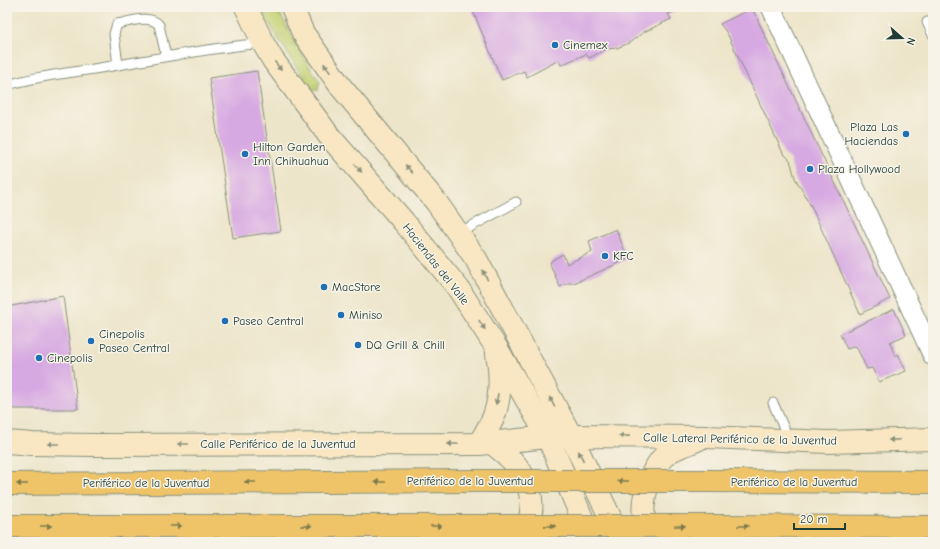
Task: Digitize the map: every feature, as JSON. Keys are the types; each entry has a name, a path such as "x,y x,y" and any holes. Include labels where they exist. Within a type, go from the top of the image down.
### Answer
{"highway":[{"name":"Periférico de la Juventud","path":"7,484 475,481 933,482"},
{"path":"7,526 933,527"}],"main road":[{"name":"Haciendas del Valle","path":"246,7 273,60 330,137 404,222 458,288 513,375 548,437 592,542"},
{"path":"292,7 303,33 341,87 437,203 476,259 571,436 622,542"},
{"path":"496,347 500,369 499,390 494,416 485,443 516,465 527,485 532,504 530,520 525,533 519,542"},
{"path":"513,375 532,364"},
{"name":"Calle Periférico de la Juventud","path":"7,442 85,445 485,443 548,437"},
{"name":"Calle Lateral Periférico de la Juventud","path":"548,437 706,437 828,442 933,440"},
{"path":"666,542 646,525 643,506 647,487 656,465 670,451 706,437"}],"street":[{"path":"771,7 933,356"}],"lane":[{"path":"118,65 114,34 117,24 149,19 155,20 159,24 166,56"},
{"path":"927,22 933,35"},
{"path":"7,85 36,78 166,56 238,45 263,43"},
{"path":"459,233 516,202"},
{"path":"773,403 790,441"}],"green space":[{"path":"260,7 276,7 310,68 320,82 318,90 311,90 277,37"}],"building":[{"name":"Cinemex","path":"471,7 687,7 668,14 671,19 644,32 629,43 617,48 607,49 589,58 586,54 561,65 559,60 527,77 524,71 502,80"},
{"name":"Plaza Hollywood","path":"752,8 890,299 860,314 811,206 795,178 790,160 783,153 727,33 720,24"},
{"name":"Hilton Garden Inn Chihuahua","path":"257,71 281,231 233,238 209,78"},
{"name":"KFC","path":"616,229 628,259 574,283 568,283 560,287 550,264 551,261 563,254 567,264 592,252 589,241"},
{"name":"Cinepolis","path":"63,296 78,409 7,409 7,307"},
{"path":"894,309 906,335 890,342 895,356 898,354 906,371 879,382 872,368 867,369 856,346 847,349 840,334"}],"place":[{"name":"Cinemex","path":"555,45"},
{"name":"Plaza Las Haciendas","path":"906,134"},
{"name":"Hilton Garden Inn Chihuahua","path":"245,154"},
{"name":"Plaza Hollywood","path":"810,169"},
{"name":"KFC","path":"605,256"},
{"name":"MacStore","path":"324,287"},
{"name":"Miniso","path":"341,315"},
{"name":"Paseo Central","path":"225,321"},
{"name":"Cinepolis Paseo Central","path":"91,341"},
{"name":"DQ Grill & Chill","path":"358,345"},
{"name":"Cinepolis","path":"39,358"}]}
